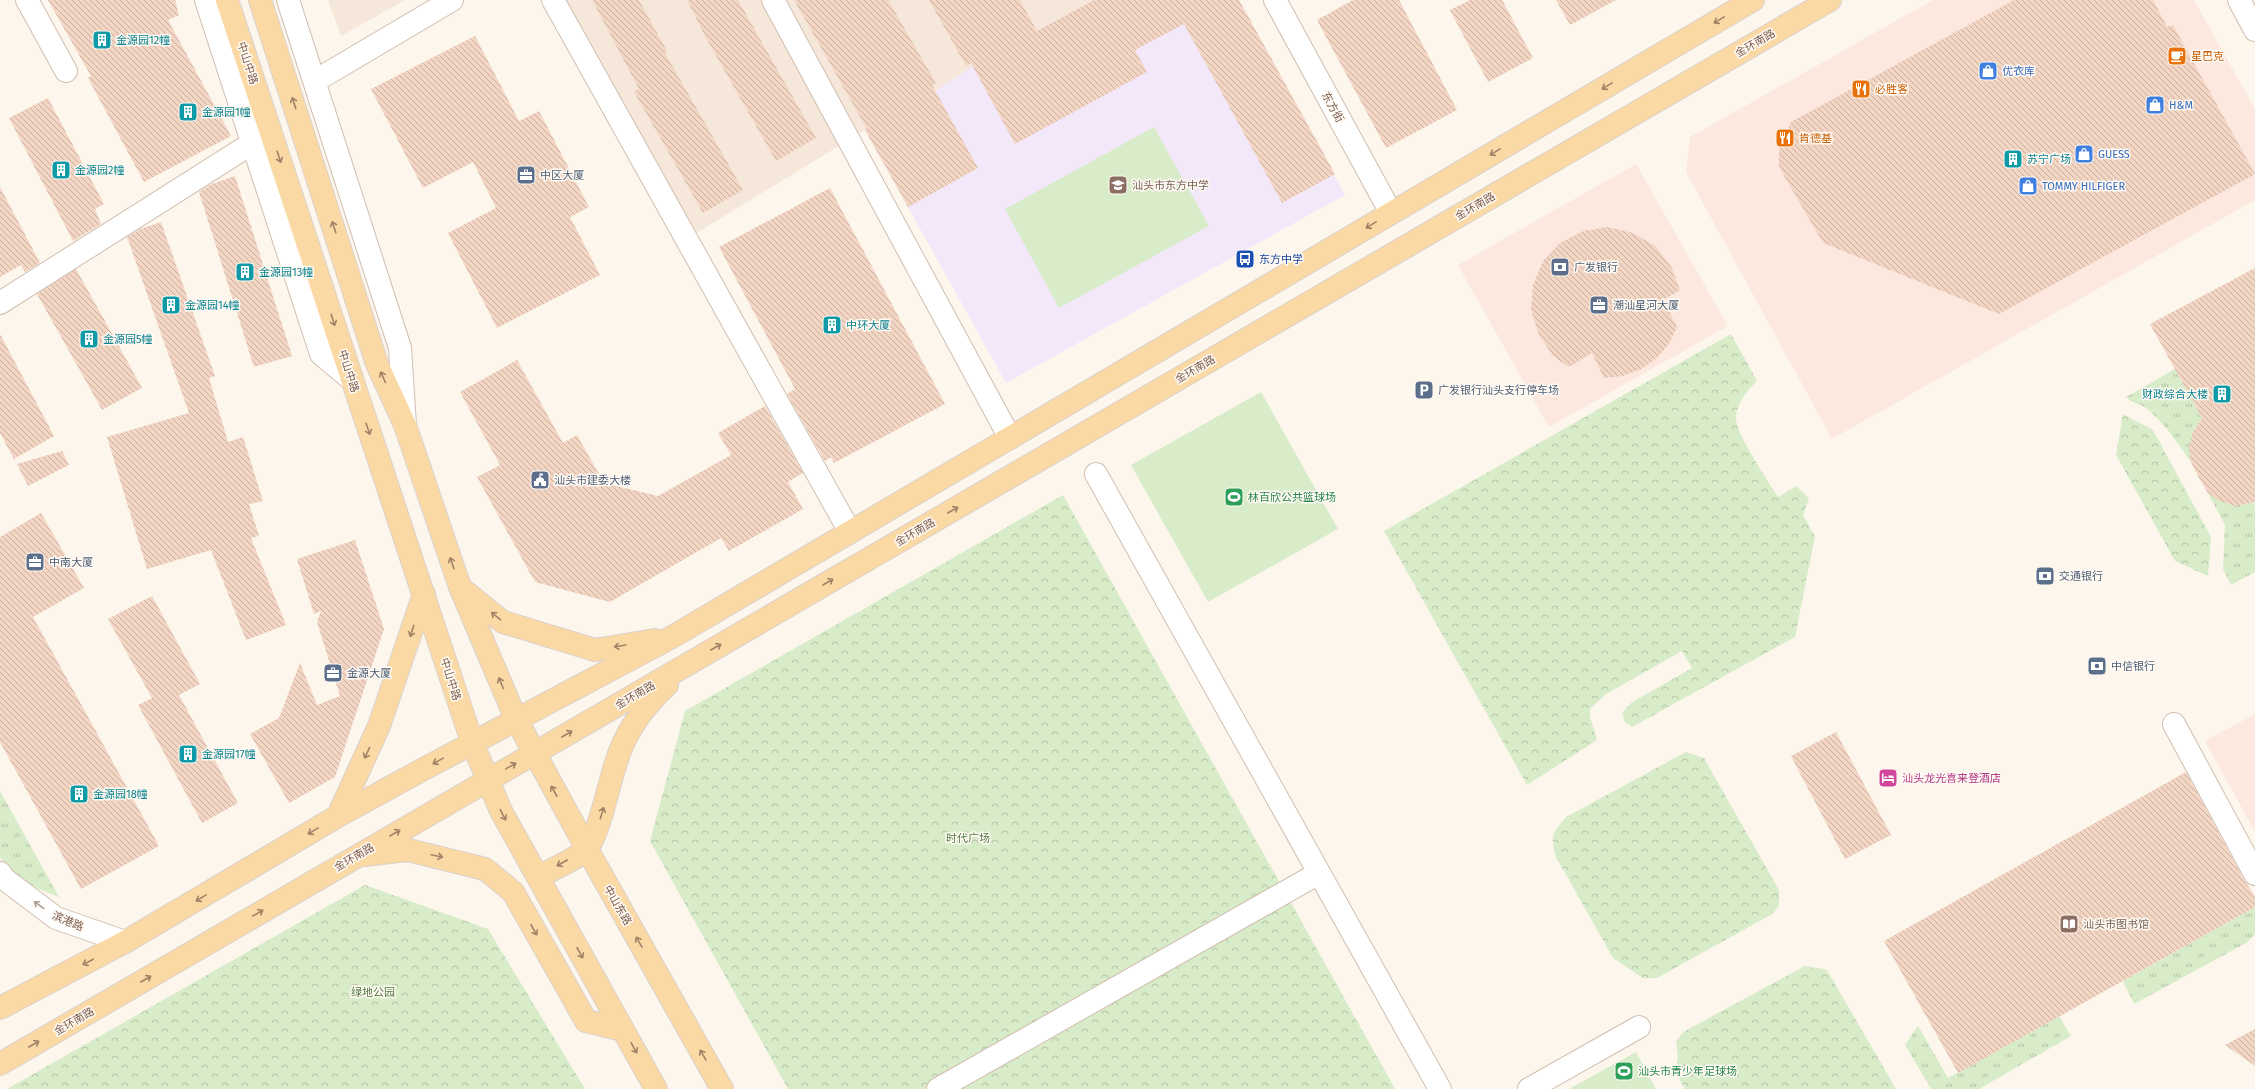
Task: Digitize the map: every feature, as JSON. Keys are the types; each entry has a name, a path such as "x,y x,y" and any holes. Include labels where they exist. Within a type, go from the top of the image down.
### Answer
{"main road":[{"name":"中山中路","path":"227,0 472,742"},
{"path":"0,1008 125,942 338,816 472,742 672,637 1753,0"},
{"name":"金环南路","path":"0,1064 357,855 1830,0"},
{"path":"262,7 378,364 405,425 460,587 516,719"},
{"path":"460,587 503,622 595,650 672,637"},
{"path":"338,816 379,726 424,594"},
{"path":"538,877 587,849 600,818 615,765 628,731 648,702 691,662"},
{"name":"中山东路","path":"516,719 587,849 722,1089"},
{"path":"472,742 501,811 656,1089"},
{"path":"357,855 408,850 485,869 513,892 586,1021 624,1030"}],"street":[{"path":"27,0 66,72"},
{"path":"206,0 321,354 351,379"},
{"path":"288,0 400,348 405,425"},
{"path":"315,81 452,0"},
{"path":"553,0 850,532"},
{"path":"773,0 1010,438"},
{"name":"东方街","path":"1275,0 1391,213"},
{"path":"2239,0 2255,30"},
{"path":"262,7 299,33"},
{"path":"216,29 243,47"},
{"path":"0,303 271,131"},
{"path":"345,260 374,269"},
{"path":"298,281 324,292"},
{"path":"1096,474 1440,1089"},
{"path":"2174,724 2255,874"},
{"name":"滨港路","path":"0,873 3,878 56,918 125,942"},
{"path":"938,1089 1319,873"},
{"path":"1529,1089 1639,1027"}],"shaded area":[{"path":"328,0 405,0 341,36"},
{"path":"564,0 1097,0 865,130 693,235"},
{"name":"汕头市东方中学","path":"1094,0 1239,0 1345,195 1006,383 865,130 935,91 973,66"},
{"name":"苏宁广场","path":"1933,0 2194,0 2255,109 2255,200 1832,439 1686,172 1690,137"},
{"path":"1636,164 1728,326 1549,427 1458,265"},
{"path":"2255,714 2255,832 2205,741"}],"green space":[{"path":"1154,127 1209,226 1059,308 1005,209"},
{"path":"1731,334 1757,381 1746,393 1737,411 1736,417 1740,433 1778,497 1796,486 1809,498 1803,515 1815,536 1795,637 1632,727 1625,722 1622,713 1631,703 1692,668 1682,651 1606,694 1590,709 1590,717 1597,740 1527,785 1384,531"},
{"path":"2175,369 2202,418 2193,432 2191,462 2160,421 2144,407 2126,397"},
{"name":"林百欣公共篮球场","path":"1261,392 1338,529 1208,602 1131,465"},
{"path":"2123,414 2153,430 2211,537 2208,576 2175,561 2116,455"},
{"path":"2208,493 2229,504 2234,505 2253,502 2255,506 2255,572 2231,585 2223,569 2225,525"},
{"name":"时代广场","path":"1063,495 1395,1089 788,1089 650,841 685,711"},
{"path":"1686,752 1704,758 1779,890 1779,906 1772,914 1657,978 1643,978 1613,958 1556,857 1553,839 1555,831 1566,817"},
{"path":"0,791 59,897 25,883 7,869 0,857"},
{"name":"绿地公园","path":"365,885 488,929 585,1089 7,1089"},
{"path":"2255,907 2255,934 2246,943 2134,1004 2123,981"},
{"path":"1805,966 1827,970 1896,1089 1685,1089 1675,1071 1678,1057 1676,1042 1683,1032"},
{"path":"2059,1016 2071,1036 1979,1089 1931,1089 1905,1045 1918,1026 1948,1078"},
{"name":"汕头市青少年足球场","path":"1636,1052 1656,1089 1569,1089"}],"building":[{"path":"48,0 175,0 179,15 168,20 231,136 144,182 88,78 91,76"},
{"path":"592,0 639,0 667,51 665,53 743,190 703,213 634,92 639,89"},
{"path":"687,0 738,0 816,138 776,161 707,40"},
{"path":"794,0 888,0 936,83 932,85 978,168 908,207 865,130 867,129"},
{"path":"929,0 1020,0 1037,31 1094,0 1239,0 1335,174 1282,203 1184,24 1135,50 1147,72 1015,144 971,63 966,66"},
{"path":"1353,0 1399,0 1457,110 1386,148 1317,20"},
{"path":"1470,0 1502,0 1533,58 1488,82 1450,10"},
{"path":"1556,0 1616,0 1570,25"},
{"name":"苏宁广场","path":"2014,0 2153,0 2167,27 2173,25 2255,174 1999,314 1823,243 1779,167 1779,151 1791,122"},
{"name":"中区大厦","path":"475,36 519,121 539,111 589,207 570,217 600,275 497,328 448,233 496,208 473,162 423,188 371,89"},
{"name":"金源园2幢","path":"48,98 104,204 95,209 101,224 73,241 9,118"},
{"name":"金源园13幢","path":"235,176 292,356 254,367 199,192 212,184"},
{"path":"0,187 40,263 25,272 21,265 0,277"},
{"name":"中环大厦","path":"830,188 945,404 834,463 831,457 825,461 787,394 795,389 719,247"},
{"path":"161,222 215,376 209,378 228,442 243,437 263,501 249,504 259,536 251,538 286,625 246,640 211,550 147,569 107,437 189,413 127,237 140,229"},
{"name":"潮汕星河大厦","path":"1608,227 1633,233 1655,246 1671,266 1680,290 1663,300 1677,327 1669,344 1657,358 1641,369 1623,376 1604,378 1592,353 1569,367 1553,356 1539,335 1531,310 1533,285 1543,261 1560,243 1583,231"},
{"name":"财政综合大楼","path":"2255,268 2255,502 2236,506 2219,501 2208,493 2191,462 2189,448 2193,432 2202,418 2150,324"},
{"name":"金源园5幢","path":"76,269 142,388 102,410 37,294"},
{"path":"0,334 54,436 14,459 0,433"},
{"name":"汕头市建委大楼","path":"517,360 563,443 577,435 604,483 658,496 731,455 718,433 765,406 803,473 788,482 803,509 729,551 721,538 610,602 535,582 477,477 500,465 460,392"},
{"path":"62,451 69,465 28,486 17,464"},
{"name":"金源园18幢","path":"41,513 84,588 33,617 159,846 81,889 0,742 0,537"},
{"name":"金源大厦","path":"355,540 384,629 335,777 289,803 250,734 279,718 300,663 317,705 340,696 317,622 321,611 314,614 297,559"},
{"name":"金源园17幢","path":"152,596 200,684 179,695 238,803 202,823 138,705 152,698 108,619"},
{"path":"1836,732 1891,835 1845,859 1791,756"},
{"name":"汕头市图书馆","path":"2186,772 2244,880 2255,896 2255,907 1958,1073 1884,941"},
{"path":"2255,1029 2255,1066 2225,1045"}],"place":[{"name":"金源园12幢","path":"102,40"},
{"name":"星巴克","path":"2177,56"},
{"name":"优衣库","path":"1988,71"},
{"name":"必胜客","path":"1861,89"},
{"name":"H&M","path":"2155,105"},
{"name":"金源园1幢","path":"188,112"},
{"name":"肯德基","path":"1785,138"},
{"name":"GUESS","path":"2084,154"},
{"name":"苏宁广场","path":"2013,159"},
{"name":"金源园2幢","path":"61,170"},
{"name":"中区大厦","path":"526,175"},
{"name":"汕头市东方中学","path":"1118,185"},
{"name":"TOMMY HILFIGER","path":"2028,186"},
{"name":"东方中学","path":"1245,259"},
{"name":"广发银行","path":"1560,267"},
{"name":"金源园13幢","path":"245,272"},
{"name":"金源园14幢","path":"171,305"},
{"name":"潮汕星河大厦","path":"1599,305"},
{"name":"中环大厦","path":"832,325"},
{"name":"金源园5幢","path":"89,339"},
{"name":"广发银行汕头支行停车场","path":"1424,390"},
{"name":"财政综合大楼","path":"2222,394"},
{"name":"汕头市建委大楼","path":"540,480"},
{"name":"林百欣公共篮球场","path":"1234,497"},
{"name":"中南大厦","path":"35,562"},
{"name":"交通银行","path":"2045,576"},
{"name":"中信银行","path":"2097,666"},
{"name":"金源大厦","path":"333,673"},
{"name":"金源园17幢","path":"188,754"},
{"name":"汕头龙光喜来登酒店","path":"1888,778"},
{"name":"金源园18幢","path":"79,794"},
{"name":"汕头市图书馆","path":"2069,924"},
{"name":"汕头市青少年足球场","path":"1624,1071"}]}
